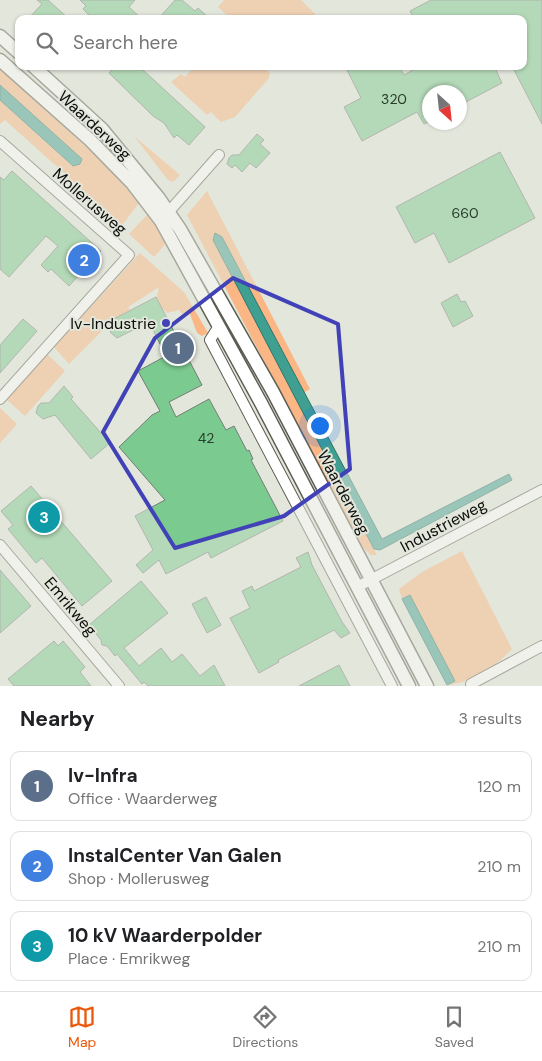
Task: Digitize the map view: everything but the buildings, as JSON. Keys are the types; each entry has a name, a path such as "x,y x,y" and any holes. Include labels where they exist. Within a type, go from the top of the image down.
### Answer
{"main road":[{"path":"0,36 15,49"},
{"name":"Waarderweg","path":"0,60 90,140 165,216 219,326 409,686"},
{"name":"Waarderweg","path":"37,70 102,128 165,216 273,392 426,686"}],"street":[{"name":"Mollerusweg","path":"0,141 129,255 0,399"},
{"path":"165,216 220,155"},
{"path":"219,326 210,340 392,686"},
{"name":"Industrieweg","path":"357,587 542,490"},
{"name":"Emrikweg","path":"0,545 119,686"},
{"path":"471,684 542,646"}],"highlighted area":[{"path":"233,278 338,324 350,469 284,516 175,548 103,432 155,338"}],"shaded area":[{"path":"224,0 301,0 316,15 227,15 218,7"},
{"path":"0,67 110,169 139,203 122,225 5,120 0,124 0,100 72,166 81,159 0,85"},
{"path":"191,70 267,70 270,73 269,78 235,117 221,122 211,112 207,115 171,82 181,74 185,77"},
{"path":"134,136 180,175 173,182 168,180"},
{"path":"207,191 310,389 303,393 213,240 377,555 371,555 362,547 187,215"},
{"path":"148,214 168,241 154,257 129,234"},
{"path":"140,253 184,292 208,333 202,336 197,333 189,311 182,314 179,310 167,313 156,301 159,287 128,307 130,310 109,322 69,364 54,347"},
{"path":"47,354 65,371 25,416 6,399"},
{"path":"0,408 17,424 0,443"},
{"path":"462,551 512,649 499,662 483,673 456,684 447,685 455,681 410,596 402,599 399,589 422,572"}],"water":[{"path":"0,85 82,159 80,164 73,166 0,100"},
{"path":"215,233 222,237 382,539 509,474 512,480 380,550 374,549 213,240"},
{"path":"410,595 455,681 447,685 402,599"}],"place":[{"name":"InstalCenter Van Galen","path":"84,260"},
{"name":"Iv-Industrie","path":"166,323"},
{"name":"Iv-Infra","path":"178,348"},
{"name":"10 kV Waarderpolder","path":"44,517"}]}
